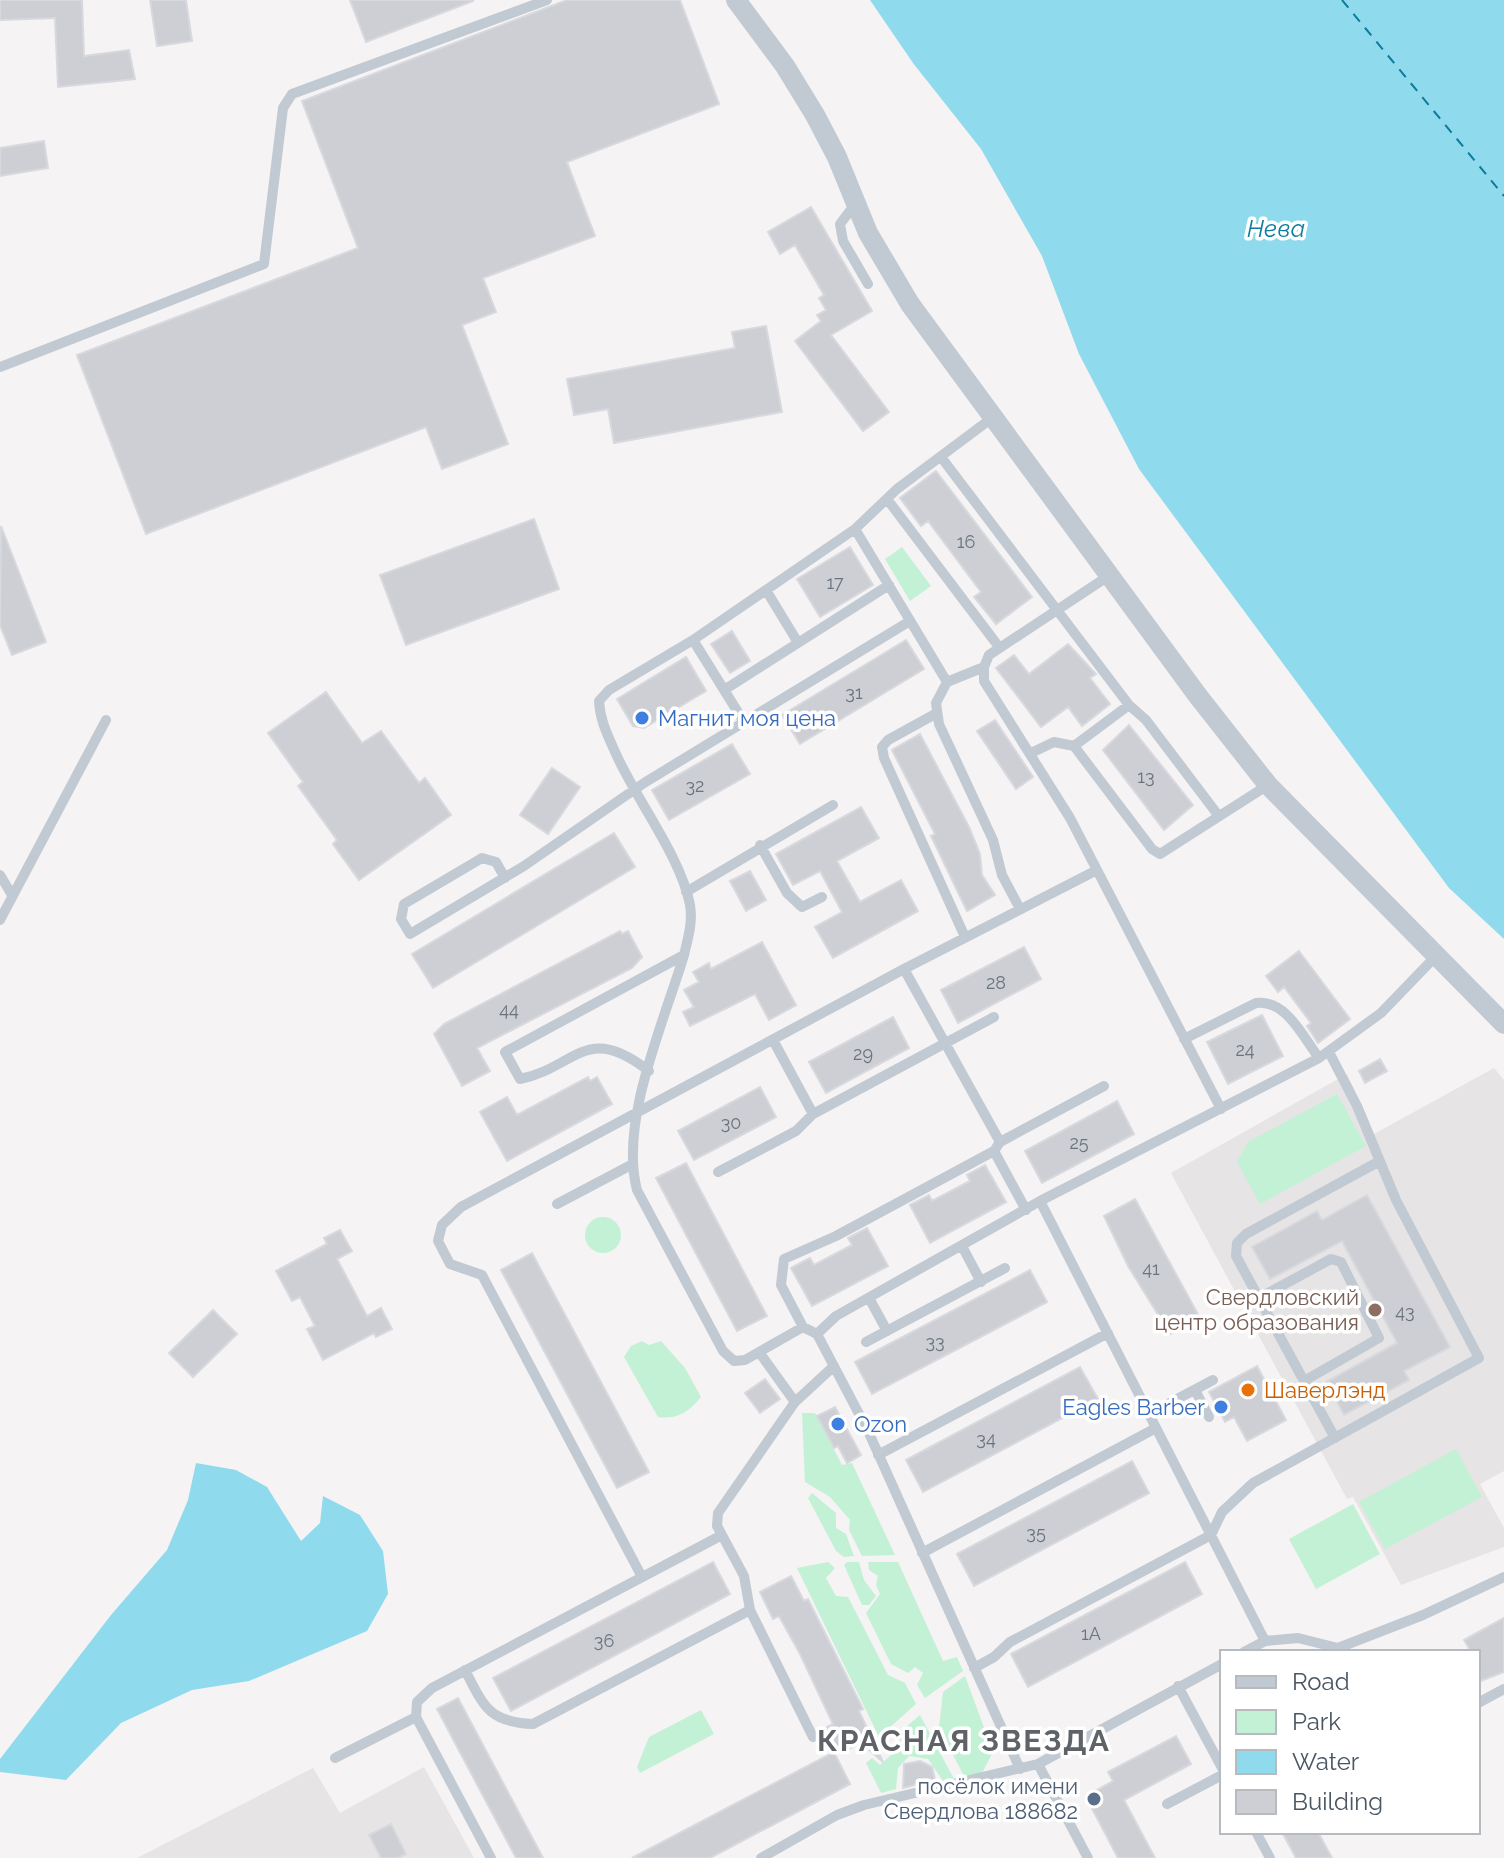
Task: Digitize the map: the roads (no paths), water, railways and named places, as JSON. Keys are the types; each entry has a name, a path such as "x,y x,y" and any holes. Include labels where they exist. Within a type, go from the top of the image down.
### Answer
{"street":[{"path":"736,0 785,66 815,115 868,233 910,304 992,418 1268,785 1504,1024"}],"lane":[{"path":"0,367 264,264 283,108 292,94 547,0"},
{"path":"856,203 840,224 843,241 868,284"},
{"path":"803,1327 745,1360 734,1361 723,1351 637,1190 631,1165 636,1114 690,928 686,892 680,873 633,793 600,716 599,701 609,690 693,640 855,529 887,499 992,418"},
{"path":"941,457 1129,705 1146,720 1218,815"},
{"path":"887,499 999,647"},
{"path":"855,529 947,682"},
{"path":"1110,575 989,655 984,667 984,681 1031,753 1097,870 1221,1109"},
{"path":"724,690 889,585"},
{"path":"766,590 797,641"},
{"path":"505,878 496,862 482,858 404,904 401,919 410,934 505,878 744,722 910,621"},
{"path":"693,640 744,722"},
{"path":"984,667 947,682 936,703 937,713 939,724 993,840 1002,875 1020,909"},
{"path":"1074,746 1129,705"},
{"path":"937,713 888,740 882,747 884,758 965,937"},
{"path":"0,920 106,720"},
{"path":"1031,753 1054,742 1074,746 1152,849 1160,854 1268,785"},
{"path":"686,892 734,866 760,845 833,805"},
{"path":"760,845 787,893 802,907 822,897"},
{"path":"642,1577 482,1275 450,1264 438,1241 442,1225 461,1207 904,969 1097,870"},
{"path":"0,875 12,895"},
{"path":"649,1071 629,1055 608,1049 586,1050 520,1079 505,1052 684,955"},
{"path":"817,1334 836,1316 963,1248 1040,1201 1329,1052 1381,1013 1435,957"},
{"path":"904,969 946,1043 1026,1210"},
{"path":"1184,1039 1256,1003 1268,1002 1280,1006 1319,1058"},
{"path":"718,1172 796,1131 813,1114 994,1017"},
{"path":"773,1040 813,1114"},
{"path":"974,1668 994,1657 1010,1642 1211,1535 1222,1512 1253,1483 1479,1358 1378,1162 1357,1106 1329,1052"},
{"path":"1020,1769 878,1455 817,1334 803,1327 781,1285 784,1259 836,1236 1104,1086"},
{"path":"1335,1438 1236,1256 1237,1243 1378,1162"},
{"path":"557,1204 631,1165"},
{"path":"1040,1201 1265,1641"},
{"path":"963,1248 981,1282"},
{"path":"1259,1298 1331,1259 1341,1262 1379,1338 1304,1381"},
{"path":"866,1342 1005,1268"},
{"path":"869,1298 887,1331"},
{"path":"878,1455 1108,1333"},
{"path":"759,1352 795,1402"},
{"path":"813,1737 750,1610 744,1576 717,1526 718,1513 795,1402 834,1366"},
{"path":"1149,1414 1213,1380"},
{"path":"1195,1390 1209,1417"},
{"path":"922,1553 1156,1428"},
{"path":"491,1858 416,1717 417,1702 432,1688 722,1535"},
{"path":"1248,1650 1265,1641 1298,1638 1339,1650 1504,1577"},
{"path":"465,1670 485,1709 507,1723 533,1724 750,1610"},
{"path":"761,1858 837,1815 864,1805 1038,1764 1220,1665"},
{"path":"1178,1686 1220,1764"},
{"path":"1480,1702 1504,1689"},
{"path":"335,1758 416,1717"},
{"path":"1038,1764 1088,1858"},
{"path":"1167,1804 1220,1776"},
{"path":"1257,1834 1270,1858"}],"water":[{"name":"Нева","path":"870,0 1504,0 1504,939 1449,888 1139,469 1079,354 1042,256 981,149 913,63"},
{"path":"196,1463 236,1470 267,1487 301,1541 320,1523 323,1496 360,1515 383,1551 388,1594 367,1631 249,1681 192,1690 121,1723 66,1780 0,1772 0,1759 111,1615 167,1550 188,1500"}],"place":[{"name":"Магнит моя цена","path":"642,718"},
{"name":"Свердловский центр образования","path":"1375,1310"},
{"name":"Шаверлэнд","path":"1248,1390"},
{"name":"Eagles Barber","path":"1221,1407"},
{"name":"Ozon","path":"838,1424"},
{"name":"посёлок имени Свердлова 188682","path":"1094,1799"}],"district":[{"name":"КРАСНАЯ ЗВЕЗДА","path":"964,1740"}]}
